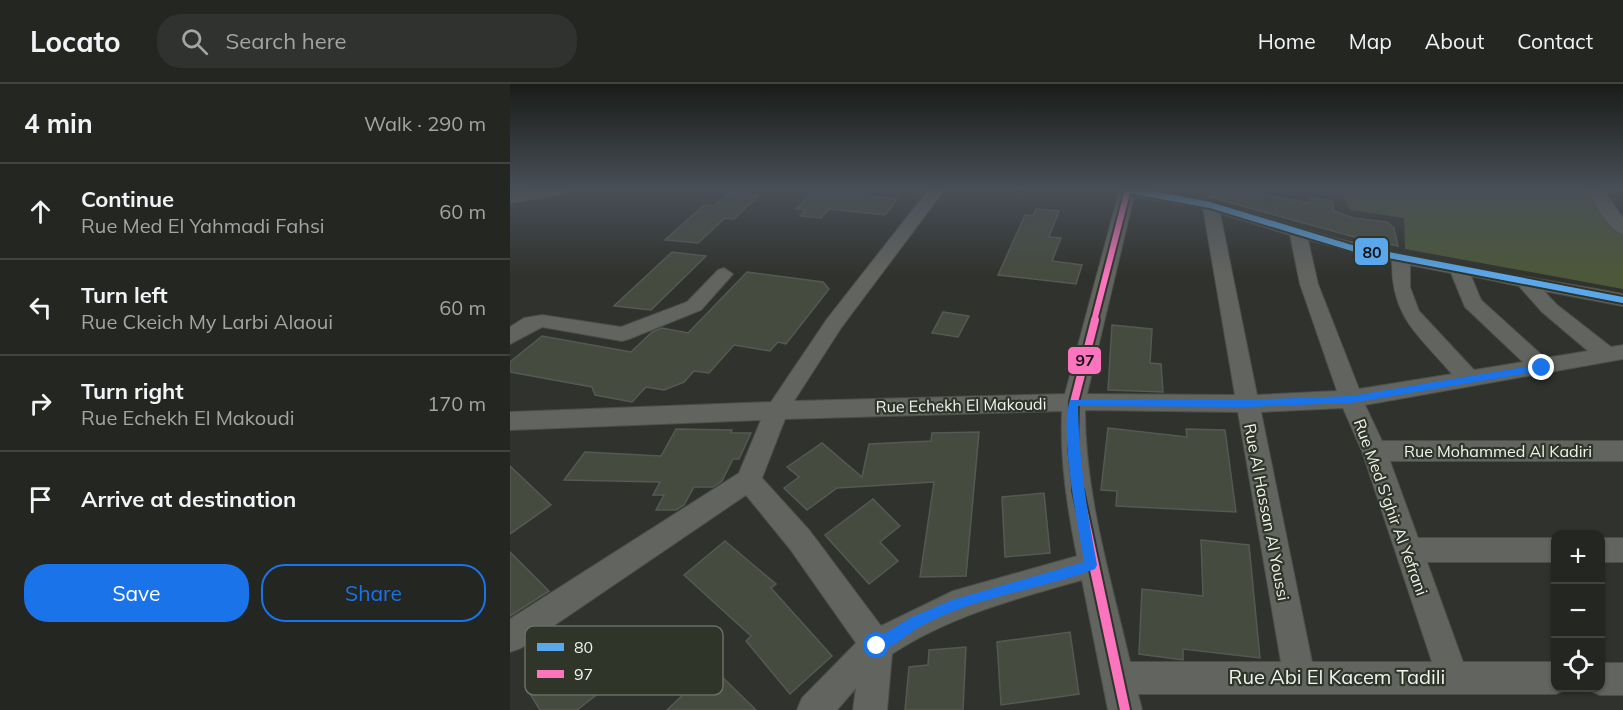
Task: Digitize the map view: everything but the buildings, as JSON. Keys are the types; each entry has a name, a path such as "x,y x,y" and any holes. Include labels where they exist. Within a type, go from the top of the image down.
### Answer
{"street":[{"path":"527,626 749,480 778,410 831,329 915,218"},
{"path":"1119,218 1074,402 1074,448 1080,505 1091,565 1125,710"},
{"name":"Rue Al Hassan Al Youssi","path":"1212,218 1299,676"},
{"path":"1252,218 1298,233 1401,258 1623,300"},
{"name":"Rue Med S'ghir Al Yefrani","path":"1298,233 1309,284 1351,399 1374,451 1453,677"},
{"path":"1401,258 1401,287 1410,313 1470,380"},
{"path":"1459,269 1472,303 1542,368"},
{"path":"510,337 531,323 542,321 622,334 694,306 724,274"},
{"path":"1525,281 1549,308 1615,353"},
{"name":"Rue Echekh El Makoudi","path":"510,421 778,410 1074,402 1247,404 1351,399 1542,368 1615,353"},
{"name":"Rue Mohammed Al Kadiri","path":"1374,451 1623,451"},
{"path":"749,480 767,504 800,540 877,646 870,710"},
{"path":"1409,550 1551,550"},
{"path":"1605,550 1623,550"},
{"path":"814,710 877,646 917,621 952,606 1091,565"},
{"path":"510,637 525,627"},
{"name":"Rue Abi El Kacem Tadili","path":"1119,678 1299,676 1551,678"},
{"path":"1605,678 1623,679"}],"green space":[{"path":"1404,218 1608,218 1623,232 1623,289 1405,249"}],"transit line":[{"name":"97","path":"1121,218 1074,402 1073,448 1080,505 1125,710"},
{"name":"80","path":"1254,218 1352,248 1623,300"}],"route":[{"path":"877,646 917,621 952,606 1091,565 1080,505 1074,448 1074,402 1247,404 1351,399 1542,368"}]}
